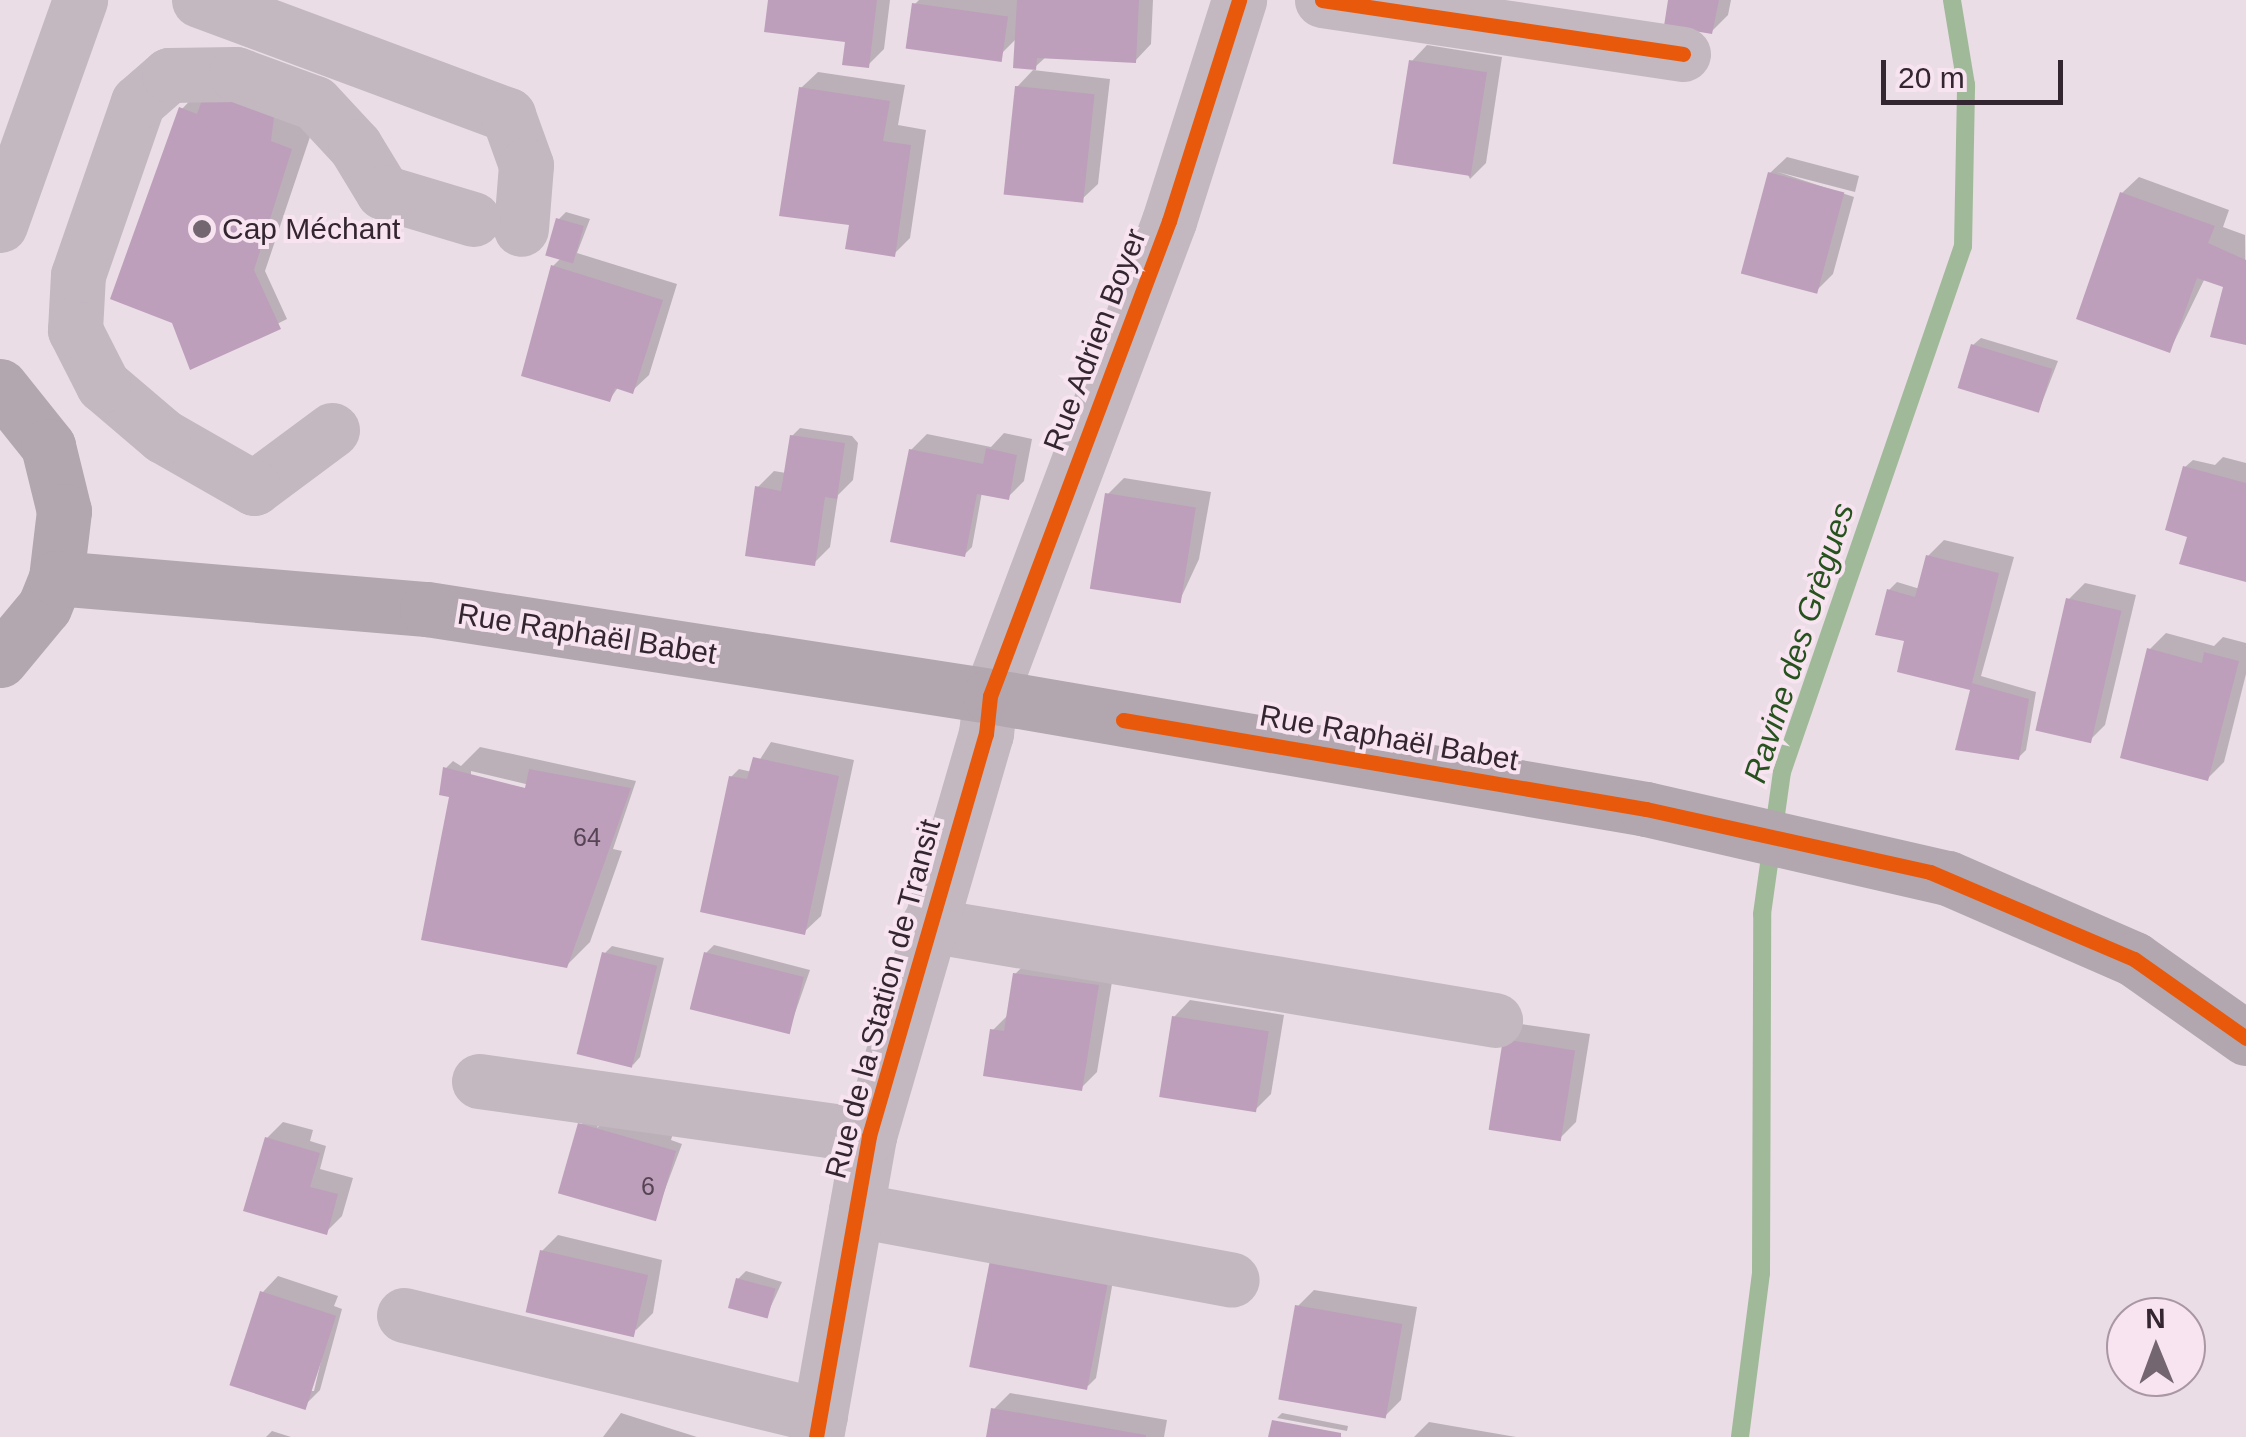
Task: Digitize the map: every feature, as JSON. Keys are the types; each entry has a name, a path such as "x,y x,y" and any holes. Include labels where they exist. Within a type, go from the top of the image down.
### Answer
{"main road":[{"path":"0,386 48,446 64,511 56,578 44,607 0,660"},
{"name":"Rue Raphaël Babet","path":"56,578 427,609 990,696 1646,809 1930,872 2134,959 2244,1031"}],"street":[{"path":"0,225 9,171 80,0"},
{"path":"199,0 508,115 526,165 497,224 384,192 355,146 315,103 236,74 169,75 138,102 78,276 75,330 104,384 163,436 254,488 332,430"},
{"name":"Rue Adrien Boyer","path":"990,696 1169,221 1239,0"},
{"path":"1322,0 1683,54"},
{"name":"Rue de la Station de Transit","path":"818,1427 870,1136 986,734 990,696"},
{"path":"928,926 1495,1020"},
{"path":"479,1082 870,1136"},
{"path":"856,1210 1232,1280"},
{"path":"404,1315 818,1427"}],"building":[{"path":"768,0 877,0 869,68 842,65 845,42 764,32"},
{"path":"1017,0 1139,0 1136,63 1037,58 1036,70 1013,68"},
{"path":"1668,0 1719,0 1712,34 1664,26"},
{"path":"912,3 1008,16 1002,62 906,49"},
{"path":"1409,60 1487,72 1471,176 1393,164"},
{"name":"Cap Méchant","path":"208,83 275,109 271,141 292,149 254,270 281,329 190,370 172,323 110,299 179,107 197,114"},
{"path":"1015,86 1095,94 1083,203 1004,194"},
{"path":"799,87 890,101 883,141 911,145 895,257 845,249 849,225 779,216"},
{"path":"1768,172 1844,192 1817,294 1741,273"},
{"path":"2120,192 2215,226 2208,243 2246,260 2246,345 2210,337 2223,287 2197,278 2170,353 2076,319"},
{"path":"556,218 584,226 573,263 545,255"},
{"path":"551,265 663,300 633,394 615,388 610,402 521,376"},
{"path":"1971,344 2052,369 2039,413 1958,388"},
{"path":"790,435 845,443 837,499 825,497 815,566 745,556 755,486 781,491"},
{"path":"986,448 1017,455 1009,500 977,494 965,557 890,542 909,449 983,464"},
{"path":"2183,466 2246,483 2246,582 2179,564 2187,537 2165,530"},
{"path":"1105,493 1196,507 1181,603 1090,589"},
{"path":"1926,555 1999,573 1972,683 2029,699 2019,760 1955,750 1970,690 1897,672 1904,641 1875,635 1887,589 1915,597"},
{"path":"2066,598 2122,611 2091,743 2035,731"},
{"path":"2147,648 2202,663 2204,652 2239,661 2208,781 2120,758"},
{"path":"753,757 839,776 805,935 700,912 729,776 747,779"},
{"path":"443,767 525,788 529,769 631,788 567,968 421,940 449,797 439,795"},
{"path":"602,952 657,966 632,1068 577,1054"},
{"path":"704,952 804,977 790,1034 690,1009"},
{"path":"1013,973 1099,985 1082,1091 983,1076 990,1029 1004,1031"},
{"path":"1172,1016 1269,1031 1256,1112 1159,1097"},
{"path":"1503,1039 1575,1050 1561,1141 1489,1130"},
{"path":"578,1123 676,1151 656,1221 558,1193"},
{"path":"265,1137 320,1153 310,1187 338,1194 327,1235 243,1211"},
{"path":"540,1250 648,1275 634,1337 526,1312"},
{"path":"990,1260 1108,1283 1087,1390 969,1367"},
{"path":"736,1278 776,1289 768,1319 728,1308"},
{"path":"260,1291 336,1316 305,1410 229,1385"},
{"path":"1295,1305 1402,1324 1386,1418 1278,1400"},
{"path":"991,1408 1146,1435 1146,1437 986,1437"},
{"path":"1272,1420 1341,1433 1341,1437 1268,1437"}],"waterway":[{"name":"Ravine des Grègues","path":"1740,1437 1761,1273 1762,914 1782,772 1963,246 1966,85 1952,0"}],"cycle path":[{"path":"816,1437 869,1136 986,734 990,696 1169,221 1239,0"},
{"path":"1322,0 1683,54"},
{"path":"1123,720 1646,809 1930,872 2134,959 2246,1038"}],"place":[{"name":"Cap Méchant","path":"202,229"}]}
